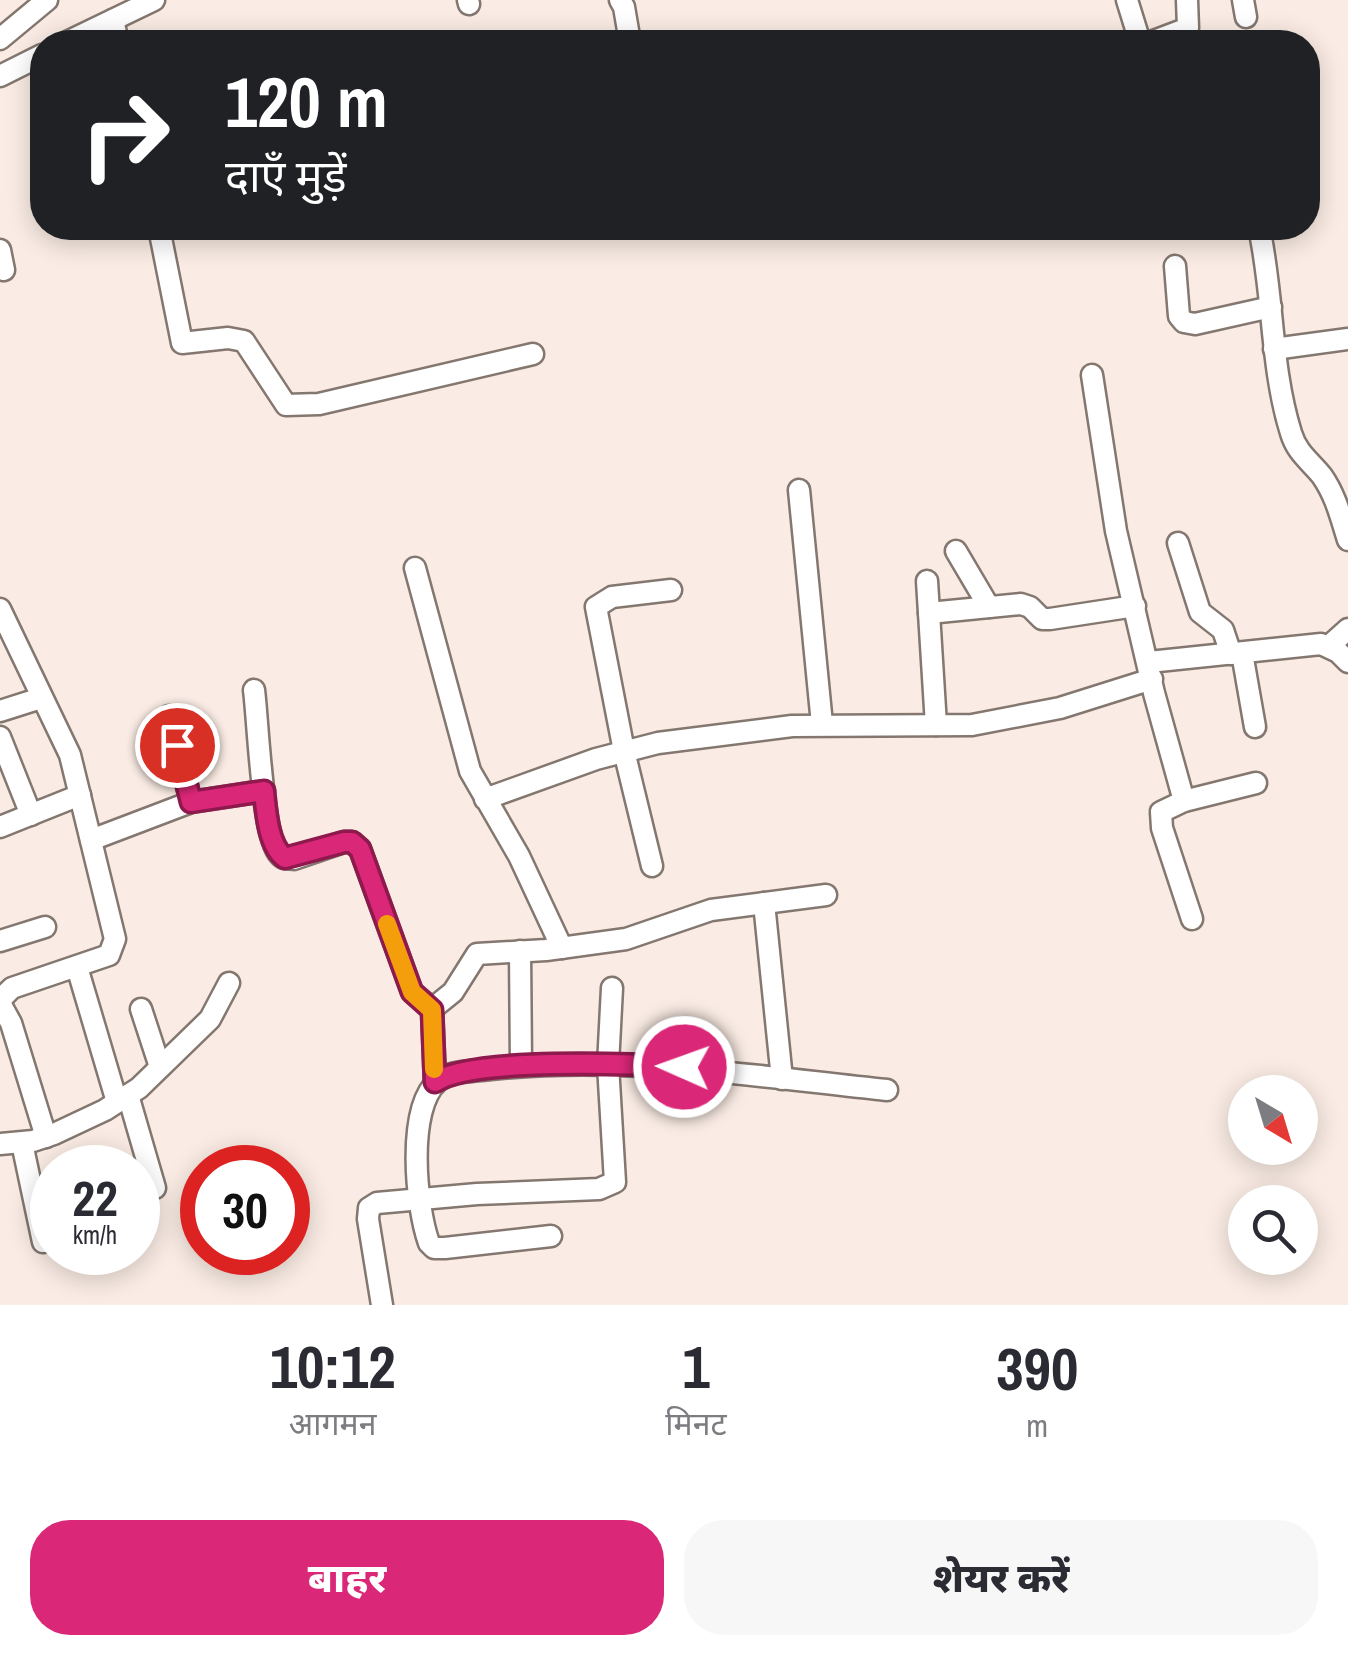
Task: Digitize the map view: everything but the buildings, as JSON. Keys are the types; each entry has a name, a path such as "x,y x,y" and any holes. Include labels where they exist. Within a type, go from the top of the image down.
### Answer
{"street":[{"path":"0,39 47,0"},
{"path":"93,30 154,0"},
{"path":"620,0 628,30"},
{"path":"1127,0 1136,30"},
{"path":"1183,30 1188,28 1187,0"},
{"path":"113,20 115,30"},
{"path":"0,76 30,61"},
{"path":"161,240 182,343 244,340 286,405 319,404 533,354"},
{"path":"1260,240 1278,381 1292,438 1298,452 1334,494 1348,538"},
{"path":"1175,266 1184,322 1195,324 1270,307"},
{"path":"1274,349 1348,340"},
{"path":"1092,376 1116,531 1184,801"},
{"path":"799,490 822,724"},
{"path":"1178,543 1200,612 1223,630 1236,653 1255,727"},
{"path":"956,551 989,608"},
{"path":"414,568 470,771 519,856 562,948"},
{"path":"927,581 936,725"},
{"path":"652,866 596,607 612,597 671,590"},
{"path":"929,613 1026,605 1042,619 1050,619 1135,606"},
{"path":"0,609 70,755 115,939 108,956 12,988 0,1001 11,1023 46,1136"},
{"path":"1328,646 1348,629"},
{"path":"485,799 624,750 717,735 822,724 972,725 1082,702 1150,671 1236,653 1321,644 1348,662"},
{"path":"254,690 264,791 278,853 285,858 344,842 352,842 360,849 412,992 432,1010 435,1082 427,1096 414,1159 428,1244 434,1248 551,1236"},
{"path":"0,711 40,698"},
{"path":"170,716 191,802"},
{"path":"0,737 31,815"},
{"path":"1192,920 1160,818 1165,808 1184,801 1256,784"},
{"path":"91,840 191,802 264,791"},
{"path":"0,827 80,795"},
{"path":"432,1010 454,992 477,954 562,948 643,936 693,914 826,895"},
{"path":"764,903 782,1079"},
{"path":"0,941 45,926"},
{"path":"520,951 520,1066"},
{"path":"78,967 140,1145"},
{"path":"30,1202 11,1144 46,1136 123,1099 147,1082 210,1020 229,984"},
{"path":"382,1305 369,1208 377,1203 608,1188 615,1182 608,1065 612,988"},
{"path":"141,1010 160,1067"},
{"path":"435,1082 454,1073 520,1066 608,1065 684,1067 887,1090"}],"slow traffic":[{"path":"387,924 412,992 432,1010 434,1069"}],"route":[{"path":"177,745 191,802 264,791 274,844 285,858 344,842 352,842 360,849 412,992 432,1010 435,1082 454,1073 520,1066 684,1067"}]}
